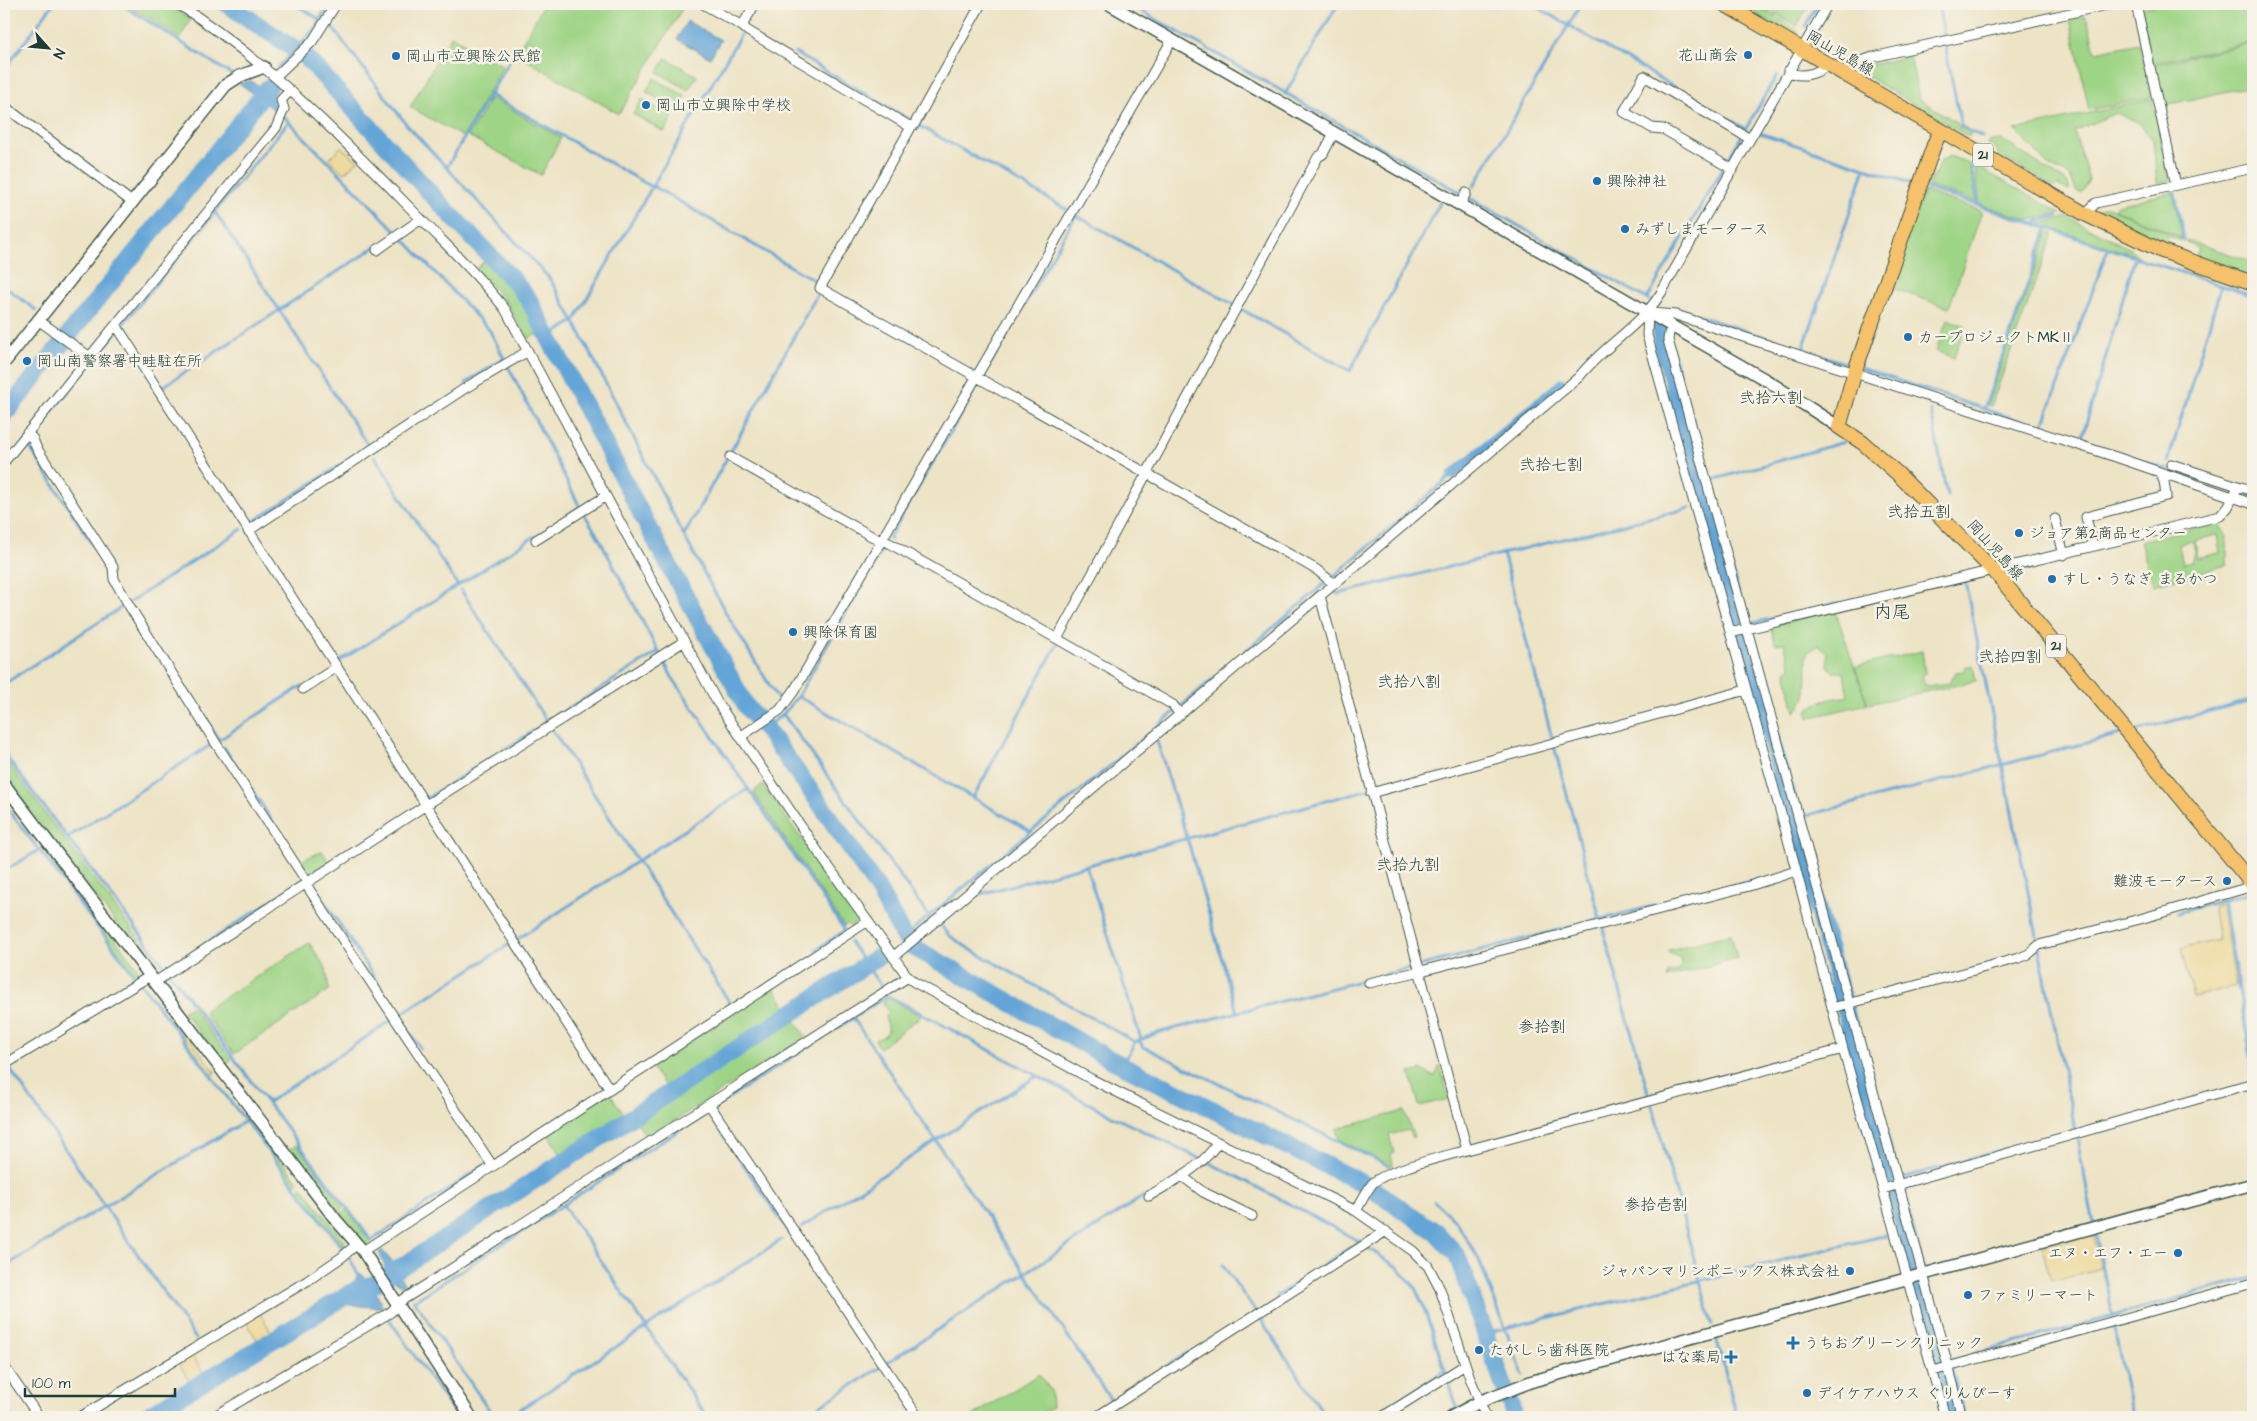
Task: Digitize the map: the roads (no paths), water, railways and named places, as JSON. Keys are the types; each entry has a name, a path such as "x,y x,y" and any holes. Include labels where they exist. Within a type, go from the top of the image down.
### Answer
{"main road":[{"name":"岡山児島線","path":"1724,4 2085,214 2162,251 2253,283"},
{"path":"1839,427 1855,369 1941,130"},
{"name":"岡山児島線","path":"1839,427 1863,443 1898,474 1995,572 2253,886"}],"street":[{"path":"178,4 213,27 276,76 345,140 496,298 514,324 716,702 823,859 868,921 896,955 908,977 1091,1079 1356,1211 1414,1251 1428,1266 1440,1289 1465,1365 1486,1417"},
{"path":"276,76 306,48 325,23 336,4"},
{"path":"703,4 909,126 914,125 981,4"},
{"path":"742,26 755,4"},
{"path":"1109,4 1334,133 1463,199 1648,312 1766,380 1839,427"},
{"path":"896,955 1177,711 1320,596 1331,581 1578,377 1588,365 1648,312 1661,293 1745,136 1788,72 1828,4"},
{"path":"1845,74 1851,65 1873,57 2111,4"},
{"path":"2136,4 2176,185"},
{"path":"740,736 766,720 784,705 794,691 977,379 1172,40"},
{"path":"1788,72 1810,74 1820,71 1828,64"},
{"path":"4,362 226,85 236,78 264,67"},
{"path":"1728,166 1663,129 1652,128 1624,112 1644,76 1745,136"},
{"path":"4,462 30,436 90,357 118,329 276,128 283,114 281,100 290,91"},
{"path":"4,106 132,202"},
{"path":"909,126 910,128 820,288 1331,581"},
{"path":"1059,640 1146,474 1318,157 1323,154 1334,133"},
{"path":"2085,214 2096,203 2253,168"},
{"path":"377,250 421,219"},
{"path":"1648,312 1676,316 1855,369 2159,472 2236,492 2253,491"},
{"path":"1648,312 1647,335 1741,629 1746,690 1765,724 1775,760 1798,818 1842,1006 1843,1049 1894,1184 1916,1276 1943,1366 1945,1417"},
{"path":"38,320 90,357"},
{"path":"118,329 608,1087"},
{"path":"1669,332 1668,340 1707,481 1741,629 1775,760 1796,871 1842,1006 1894,1184 1916,1276 1943,1366 1962,1417"},
{"path":"248,532 505,364 528,351"},
{"path":"30,436 113,567 114,579 130,607 212,739 308,880 492,1165"},
{"path":"730,457 883,540 1059,640 1177,711"},
{"path":"2171,464 2236,492 2253,504"},
{"path":"2092,543 2086,517 2166,496 2164,481 2159,472"},
{"path":"1741,629 1964,576 1968,578 1995,572 2063,551 2220,516 2224,514 2236,492"},
{"path":"536,540 606,496"},
{"path":"2055,519 2063,551"},
{"path":"1320,596 1467,1150"},
{"path":"4,1065 146,981 169,972 308,880 683,642"},
{"path":"303,689 337,667"},
{"path":"1371,790 1554,743 1746,690"},
{"path":"4,784 146,981 360,1247 471,1417"},
{"path":"1369,983 1749,886 1796,871"},
{"path":"1842,1006 2019,958 2030,954 2040,945 2140,920 2253,886"},
{"path":"80,1417 307,1281 342,1257 492,1165 608,1087 868,921"},
{"path":"213,1417 391,1312 410,1296 711,1107 908,977"},
{"path":"1356,1211 1373,1183 1388,1175 1467,1150 1843,1049"},
{"path":"1894,1184 2253,1083"},
{"path":"711,1107 918,1417"},
{"path":"1149,1196 1182,1176 1203,1160 1218,1142"},
{"path":"1182,1176 1203,1192 1252,1216"},
{"path":"1456,1414 1511,1388 1553,1375 2253,1184"},
{"path":"1096,1417 1386,1231"},
{"path":"1943,1366 2253,1283"},
{"path":"1382,1417 1465,1365"},
{"path":"4,1366 39,1417"}],"water":[{"path":"687,21 721,40 710,58 677,39"},
{"path":"251,81 261,87 267,84 271,88 269,94 278,105 277,112 239,83"},
{"path":"382,1250 401,1272 400,1276 405,1285 403,1286 392,1279 375,1290 383,1308 339,1304 336,1297 353,1285 358,1274 360,1273 370,1282 386,1269 379,1252"}],"waterway":[{"path":"4,70 53,4"},
{"path":"121,4 234,76"},
{"path":"227,4 306,57 431,194 513,280 529,300 662,553 746,706 765,728 821,805 876,886 904,937 913,947 1110,1059 1366,1185 1436,1232 1457,1255 1515,1417"},
{"path":"295,4 332,27 407,125 550,279 576,325 682,532 726,613 779,701"},
{"path":"279,67 315,28 329,4"},
{"path":"1129,4 1649,300"},
{"path":"1285,94 1338,4"},
{"path":"1532,4 1746,129"},
{"path":"1474,186 1581,4"},
{"path":"1805,26 1818,4"},
{"path":"1938,4 1944,35"},
{"path":"549,337 574,321 741,34"},
{"path":"1945,45 1961,126 1982,137"},
{"path":"795,53 910,120"},
{"path":"447,167 513,55"},
{"path":"1647,299 1777,75"},
{"path":"1790,79 1798,78"},
{"path":"4,415 269,87"},
{"path":"489,94 652,187"},
{"path":"283,116 397,232 490,331 580,507 599,538 659,653"},
{"path":"4,470 289,121"},
{"path":"918,125 1070,211"},
{"path":"1760,133 1913,184"},
{"path":"984,375 1106,163"},
{"path":"1971,167 1979,205"},
{"path":"1803,349 1865,168"},
{"path":"653,186 819,283"},
{"path":"1926,188 2253,296"},
{"path":"2174,189 2184,240"},
{"path":"1076,215 1350,371 1441,201"},
{"path":"215,212 369,447"},
{"path":"2036,225 2038,221 2058,216"},
{"path":"1984,409 2047,229"},
{"path":"160,387 375,247"},
{"path":"2042,428 2108,249"},
{"path":"2081,441 2135,257"},
{"path":"4,286 36,310"},
{"path":"2168,462 2221,286"},
{"path":"732,454 730,453 819,291"},
{"path":"1672,307 1854,366"},
{"path":"1661,326 1662,342 1957,1417"},
{"path":"68,335 81,345"},
{"path":"466,383 503,359"},
{"path":"1860,368 2096,446"},
{"path":"891,540 889,538 979,383"},
{"path":"1452,475 1562,383"},
{"path":"1931,411 1947,496"},
{"path":"248,525 419,414"},
{"path":"1702,483 1844,442"},
{"path":"27,443 106,566"},
{"path":"2125,456 2253,497"},
{"path":"375,457 458,586"},
{"path":"684,535 727,458"},
{"path":"904,937 1151,732 1452,475"},
{"path":"566,516 580,507"},
{"path":"1334,591 1338,594 1690,508"},
{"path":"130,602 242,529"},
{"path":"337,663 535,536"},
{"path":"765,728 783,714 798,696 885,545"},
{"path":"1503,553 1600,919"},
{"path":"1323,571 1334,576"},
{"path":"1963,571 2038,941"},
{"path":"461,590 548,723"},
{"path":"1740,626 1839,603"},
{"path":"4,684 125,605"},
{"path":"973,798 1059,641"},
{"path":"426,799 658,652"},
{"path":"662,658 672,677 845,931"},
{"path":"219,740 302,686"},
{"path":"188,691 219,740"},
{"path":"798,696 1032,832"},
{"path":"2134,731 2253,700"},
{"path":"783,714 930,918"},
{"path":"551,728 732,1006"},
{"path":"1793,819 2121,734"},
{"path":"1157,741 1237,1012"},
{"path":"67,838 212,744"},
{"path":"224,747 420,1048"},
{"path":"4,748 8,759"},
{"path":"4,759 8,759 372,1241"},
{"path":"973,896 1407,779"},
{"path":"516,940 748,789"},
{"path":"4,804 343,1249"},
{"path":"4,871 39,850"},
{"path":"1086,866 1141,1039"},
{"path":"167,969 317,871"},
{"path":"1122,1065 1135,1042 1157,1033 1755,880"},
{"path":"2177,913 2246,894"},
{"path":"2223,901 2253,1067"},
{"path":"1602,925 1649,1096"},
{"path":"942,927 950,936 968,948 1135,1042"},
{"path":"816,950 844,931"},
{"path":"850,942 887,995 1114,1117 1238,1177 1361,1242"},
{"path":"398,1016 511,943"},
{"path":"2039,948 2094,1224"},
{"path":"145,1417 359,1288 375,1284 881,955"},
{"path":"414,1301 887,996"},
{"path":"853,1018 1113,1403"},
{"path":"268,1102 392,1020"},
{"path":"1138,1040 1144,1047 1389,1166"},
{"path":"8,1066 196,1339"},
{"path":"802,1227 1037,1076"},
{"path":"1652,1104 1712,1325"},
{"path":"708,1112 789,1232"},
{"path":"4,1267 244,1122"},
{"path":"1892,1181 2050,1137"},
{"path":"372,1240 487,1164"},
{"path":"888,1362 1144,1196"},
{"path":"1434,1201 1457,1223 1479,1260 1523,1375"},
{"path":"563,1205 707,1417"},
{"path":"2095,1231 2113,1317"},
{"path":"1485,1333 1886,1235"},
{"path":"792,1237 806,1257"},
{"path":"508,1417 781,1240"},
{"path":"1277,1296 1360,1241"},
{"path":"1368,1248 1397,1267 1414,1286 1423,1305 1458,1410"},
{"path":"350,1259 359,1276"},
{"path":"1223,1265 1255,1311"},
{"path":"1942,1363 2253,1278"},
{"path":"403,1284 410,1295"},
{"path":"414,1300 494,1417"},
{"path":"1259,1317 1326,1417"},
{"path":"389,1319 457,1417"},
{"path":"2114,1326 2132,1417"},
{"path":"1716,1337 1737,1417"},
{"path":"1087,1417 1189,1352"},
{"path":"802,1417 881,1367"},
{"path":"1372,1417 1445,1371"},
{"path":"243,1407 251,1417"},
{"path":"1117,1409 1123,1417"}],"place":[{"name":"花山商会","path":"1748,55"},
{"name":"岡山市立興除公民館","path":"396,56"},
{"name":"岡山市立興除中学校","path":"646,105"},
{"name":"興除神社","path":"1597,181"},
{"name":"みずしまモータース","path":"1625,229"},
{"name":"カープロジェクトMKⅡ","path":"1908,337"},
{"name":"岡山南警察署中畦駐在所","path":"27,361"},
{"name":"ジョア第2商品センター","path":"2019,533"},
{"name":"すし・うなぎ まるかつ","path":"2052,579"},
{"name":"興除保育園","path":"793,632"},
{"name":"難波モータース","path":"2227,881"},
{"name":"エヌ・エフ・エー","path":"2178,1253"},
{"name":"ジャパンマリンポニックス株式会社","path":"1850,1271"},
{"name":"ファミリーマート","path":"1968,1295"},
{"name":"うちおグリーンクリニック","path":"1793,1343"},
{"name":"たがしら歯科医院","path":"1479,1350"},
{"name":"はな薬局","path":"1731,1357"},
{"name":"デイケアハウス ぐりんぴーす","path":"1807,1393"}],"district":[{"name":"弐拾六割","path":"1771,398"},
{"name":"弐拾七割","path":"1551,465"},
{"name":"弐拾五割","path":"1919,512"},
{"name":"内尾","path":"1892,612"},
{"name":"弐拾四割","path":"2010,657"},
{"name":"弐拾八割","path":"1409,682"},
{"name":"弐拾九割","path":"1408,865"},
{"name":"参拾割","path":"1542,1027"},
{"name":"参拾壱割","path":"1656,1205"}]}
